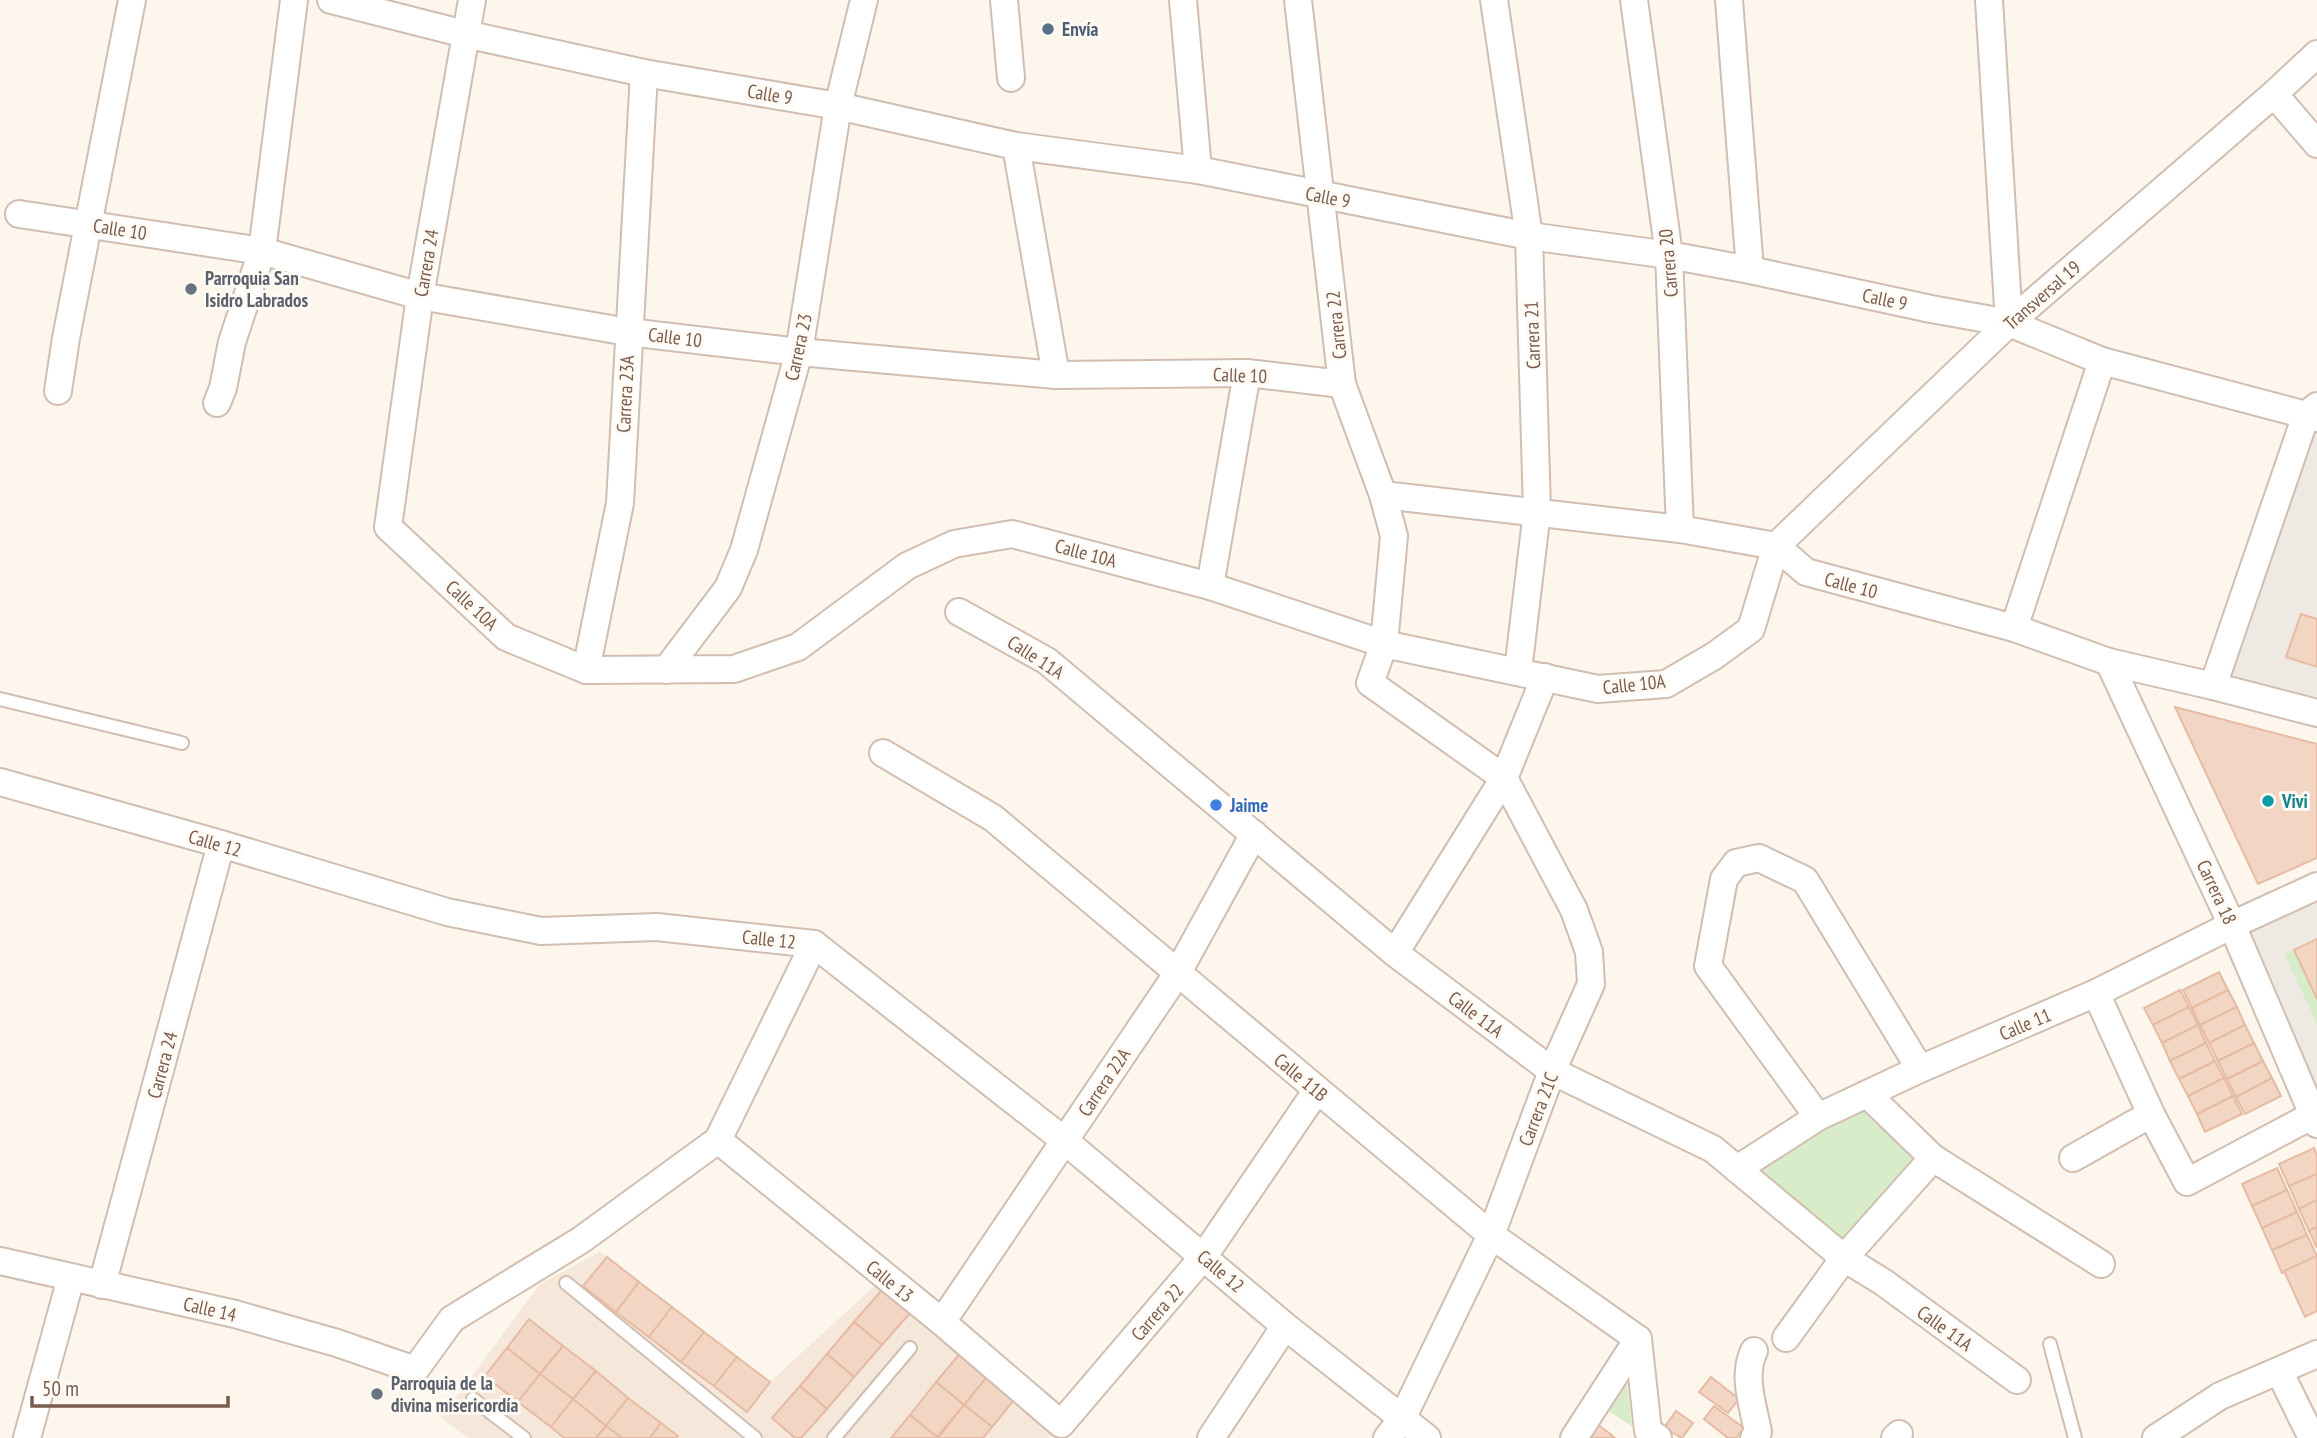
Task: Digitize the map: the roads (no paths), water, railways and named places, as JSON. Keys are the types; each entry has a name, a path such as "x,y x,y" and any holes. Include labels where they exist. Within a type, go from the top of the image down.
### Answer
{"street":[{"path":"58,391 132,0"},
{"path":"217,403 223,388 232,342 262,251 294,0"},
{"name":"Calle 9","path":"331,0 465,34 644,73 838,106 1016,146 1198,170 1529,236 1669,255 1750,270 2009,323 2102,361 2314,413"},
{"name":"Carrera 24","path":"388,527 420,296 472,0"},
{"name":"Carrera 23","path":"666,670 728,588 744,550 799,352 838,106 863,0"},
{"path":"1004,0 1011,78"},
{"path":"1183,0 1198,170"},
{"name":"Carrera 22","path":"1298,0 1342,384 1383,495 1394,536 1384,644"},
{"name":"Carrera 21","path":"1494,0 1529,236 1537,511 1518,671"},
{"name":"Carrera 20","path":"1634,0 1669,255 1680,529"},
{"path":"1729,0 1750,270"},
{"path":"1989,0 2009,323"},
{"name":"Transversal 19","path":"1776,546 2009,323 2317,54"},
{"name":"Carrera 23A","path":"586,670 620,503 644,73"},
{"path":"2274,94 2317,144"},
{"path":"1016,146 1056,375"},
{"name":"Calle 10","path":"19,214 262,251 420,296 628,332 799,352 1056,375 1247,373 1342,384"},
{"path":"2014,628 2102,361"},
{"path":"1210,586 1247,373"},
{"path":"2213,686 2314,413"},
{"path":"1383,495 1680,529 1776,546"},
{"name":"Calle 10A","path":"388,527 506,637 586,670 734,669 798,647 906,566 954,544 1012,534 1210,586 1384,644 1598,689 1666,684 1714,656 1751,629 1776,546"},
{"name":"Calle 10","path":"1776,546 1806,572 2014,628 2109,662 2317,713"},
{"name":"Calle 11A","path":"959,612 1047,661 1395,953 1552,1071 1713,1149 1844,1258 1883,1282 2017,1380"},
{"path":"1384,644 1370,683 1504,778"},
{"name":"Carrera 18","path":"2109,662 2232,925 2316,1117"},
{"path":"1395,953 1504,778 1545,677"},
{"name":"Calle 11B","path":"883,752 993,818 1491,1235 1637,1339"},
{"name":"Carrera 21C","path":"1394,1429 1491,1235 1552,1071 1591,984 1589,952 1574,910 1504,778"},
{"name":"Calle 12","path":"0,782 221,844 447,912 541,931 657,927 814,944 1065,1141 1204,1256 1285,1326 1394,1429 1427,1438"},
{"name":"Carrera 22A","path":"942,1322 1177,974 1254,834"},
{"name":"Carrera 24","path":"102,1285 221,844"},
{"path":"1818,1117 1708,966 1724,879 1736,863 1759,858 1805,880 1920,1069"},
{"name":"Calle 11","path":"1737,1169 1818,1117 1920,1069 2096,993 2317,886"},
{"path":"718,1140 814,944"},
{"path":"2096,993 2151,1114 2188,1182 2316,1117"},
{"name":"Carrera 22","path":"1060,1424 1204,1256 1317,1090"},
{"path":"1867,1094 1933,1158 2101,1264"},
{"path":"2073,1158 2151,1114"},
{"name":"Calle 14","path":"0,1261 235,1314 337,1343 415,1370 452,1319 581,1240 718,1140"},
{"name":"Calle 13","path":"718,1140 942,1322 1060,1424"},
{"path":"1786,1338 1844,1258 1933,1158"},
{"path":"27,1438 71,1278"},
{"path":"1211,1438 1285,1326"},
{"path":"1574,1438 1637,1339"},
{"path":"1637,1339 1648,1431 1658,1438"},
{"path":"1754,1351 1748,1364 1750,1394 1758,1432 1754,1438"},
{"path":"2157,1438 2220,1396 2317,1354"},
{"path":"2279,1371 2312,1438"}],"lane":[{"path":"0,699 182,743"},
{"path":"566,1283 755,1438"},
{"path":"2050,1344 2075,1438"},
{"path":"834,1438 910,1348"},
{"path":"473,1399 524,1438"}],"place":[{"name":"Envía","path":"1048,29"},
{"name":"Parroquia San Isidro Labrados","path":"191,289"},
{"name":"Vivi","path":"2268,801"},
{"name":"Jaime","path":"1216,805"},
{"name":"Parroquia de la divina misericordía","path":"377,1394"}]}
